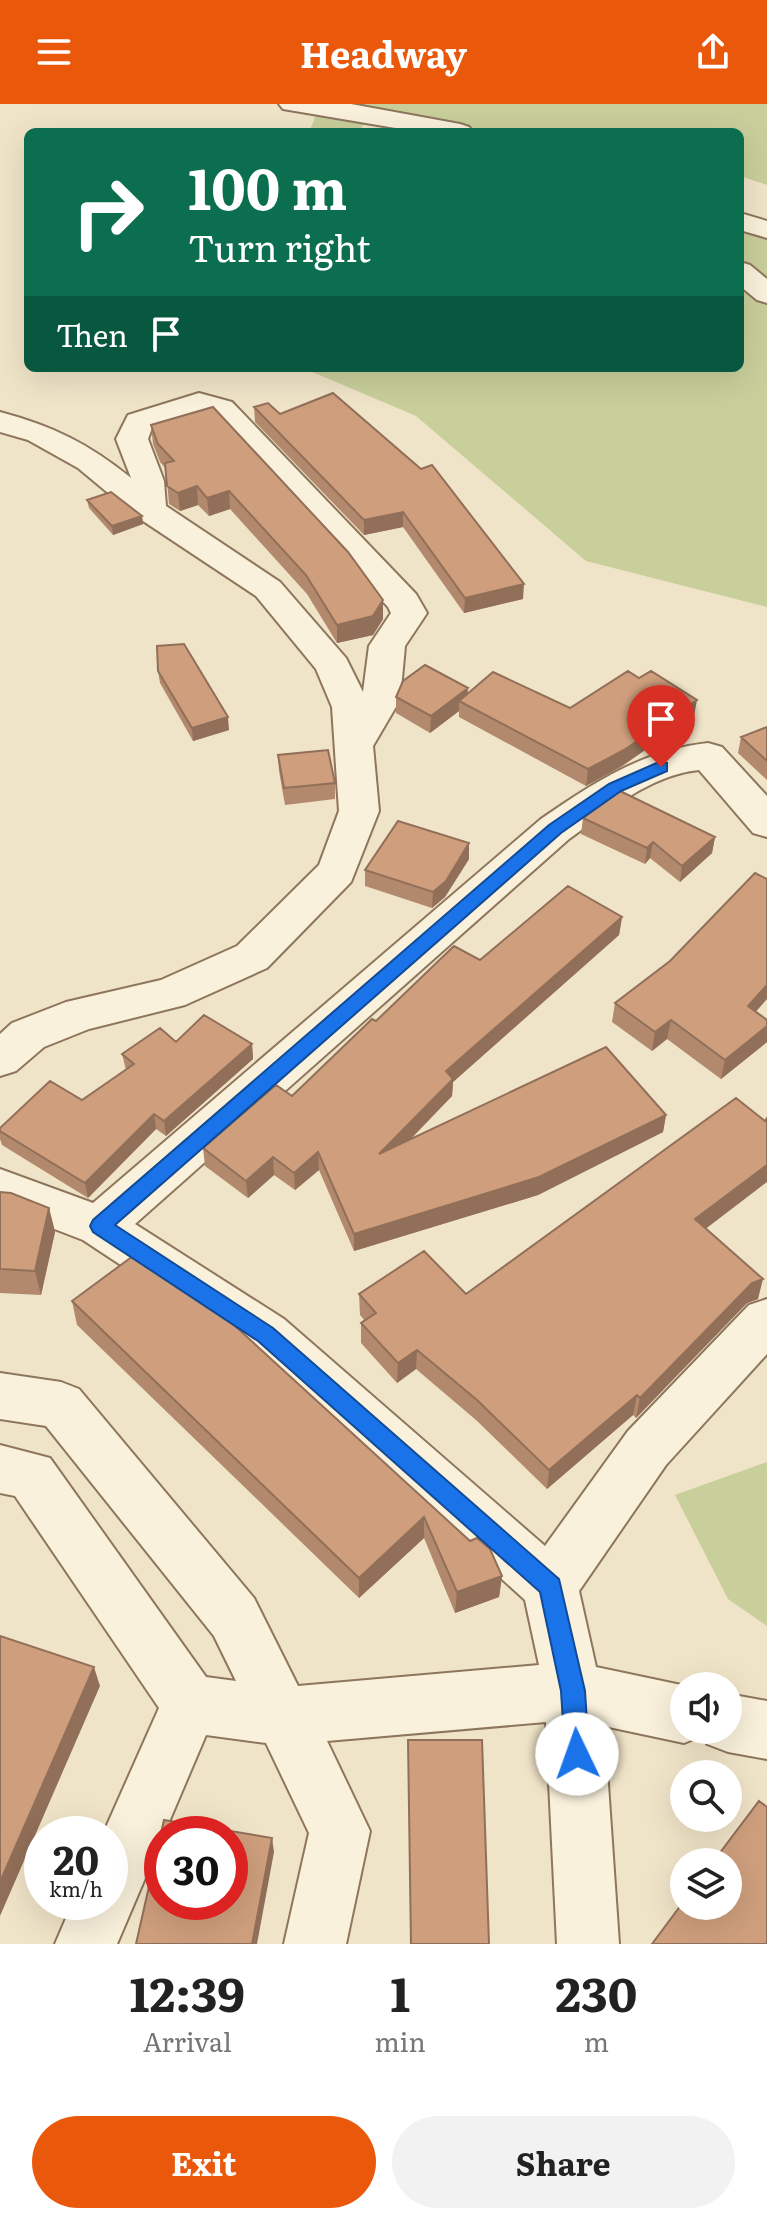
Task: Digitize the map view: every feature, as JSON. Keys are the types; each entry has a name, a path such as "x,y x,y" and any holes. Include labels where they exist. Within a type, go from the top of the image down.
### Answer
{"street":[{"path":"292,104 321,106 439,128"},
{"path":"744,222 767,230"},
{"path":"744,274 767,294"},
{"path":"149,510 148,481 132,439 139,422 199,402 221,409 403,602 409,613 387,646 381,700 354,746"},
{"path":"0,422 39,433 89,461 149,510 268,589 333,666 351,707 359,811 337,872 252,957 170,994 81,1014 28,1035 0,1059"},
{"path":"333,666 387,646"},
{"path":"100,1226 555,829 615,788 684,756 708,756 767,823"},
{"path":"0,1188 100,1226 266,1334 550,1586 573,1691 588,1944"},
{"path":"550,1586 647,1448 767,1320"},
{"path":"0,1396 61,1405 234,1617 340,1831 315,1944"},
{"path":"0,1469 31,1475 190,1704 282,1716 573,1691 670,1711"},
{"path":"128,1847 190,1704"},
{"path":"742,1726 767,1730"},
{"path":"86,1944 96,1920"}],"green space":[{"path":"347,104 767,104 767,185 744,177 744,128 468,128"},
{"path":"316,115 365,122 361,128 311,128"},
{"path":"744,227 767,236 767,279 744,262"},
{"path":"744,284 767,304 767,607 586,561 416,416 312,372 744,372"},
{"path":"767,1462 767,1626 728,1599 675,1495"}],"building":[{"path":"333,393 421,469 432,465 524,584 465,598 403,512 364,520 254,407 268,403 280,414"},
{"path":"213,407 348,552 383,600 373,616 337,625 306,575 229,491 207,498 197,486 178,493 167,486 165,463 174,461 158,444 151,425"},
{"path":"111,492 142,516 112,526 87,500"},
{"path":"184,644 228,717 192,728 158,671 157,646"},
{"path":"425,665 468,688 431,716 396,697 403,681"},
{"path":"628,671 639,678 651,671 697,700 624,750 588,769 459,701 493,672 570,708"},
{"path":"767,727 767,761 741,737"},
{"path":"328,750 335,783 284,788 278,755"},
{"path":"620,791 715,837 682,866 653,842 647,848 583,818"},
{"path":"398,821 469,843 446,881 433,892 365,870"},
{"path":"755,873 767,879 767,985 748,1006 767,1020 767,1026 725,1060 671,1020 655,1032 615,1003 670,961"},
{"path":"568,886 622,917 446,1071 453,1079 379,1154 606,1047 666,1115 539,1177 354,1234 318,1152 294,1173 273,1157 246,1181 203,1148 276,1085 292,1096 454,946 480,960"},
{"path":"204,1015 252,1044 164,1121 154,1114 85,1183 0,1131 50,1081 82,1100 134,1064 122,1054 160,1028 176,1042"},
{"path":"736,1098 765,1121 767,1118 767,1165 695,1219 763,1279 752,1283 640,1398 637,1395 549,1470 477,1400 417,1350 398,1363 361,1323 376,1313 359,1294 424,1251 466,1294"},
{"path":"0,1192 11,1193 49,1208 35,1271 0,1269"},
{"path":"133,1256 222,1314 470,1541 477,1538 490,1549 502,1576 457,1592 424,1517 359,1578 72,1301"},
{"path":"0,1636 94,1667 29,1816 24,1816 24,1827 0,1882"},
{"path":"408,1740 482,1740 489,1944 411,1944"},
{"path":"759,1801 767,1807 767,1944 652,1944 670,1920 742,1920 742,1848 724,1848 736,1832 742,1832 742,1824"},
{"path":"248,1834 272,1838 252,1944 136,1944 144,1909 144,1920 248,1920"}],"route":[{"path":"577,1754 573,1691 550,1586 266,1334 100,1226 555,829 615,788 661,767"}]}
